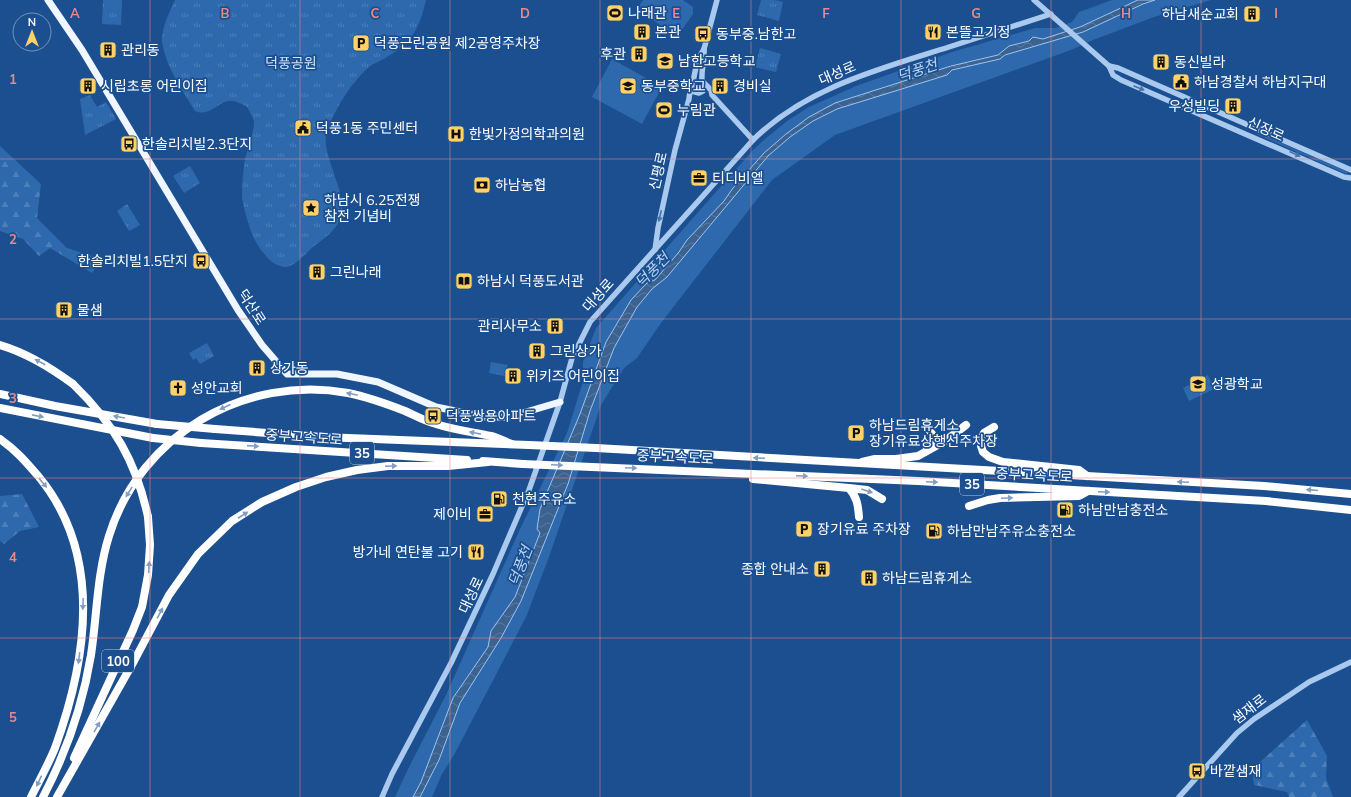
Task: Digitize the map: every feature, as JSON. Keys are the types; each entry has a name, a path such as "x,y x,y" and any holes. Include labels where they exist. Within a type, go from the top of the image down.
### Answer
{"highway":[{"name":"100","path":"0,345 24,353 48,366 73,384 92,402 123,446 133,467 142,492 148,517 150,545 149,568 142,607 57,797"},
{"path":"43,797 54,776 73,726 85,682 102,566 108,537 119,508 146,468 160,452 182,432 199,420 215,412 260,395 302,390 325,390 348,393 372,399 436,424 494,437 512,444"},
{"name":"중부고속도로","path":"0,394 55,406 157,424 322,438 596,448 854,464 1264,486 1351,494"},
{"name":"중부고속도로","path":"0,408 153,438 200,443 522,464 1266,501 1351,510"},
{"path":"854,464 875,459 896,459 918,456 945,442 966,426"},
{"path":"994,427 984,433 981,439 983,452 989,457 1003,462 1079,470 1088,477"},
{"path":"896,459 932,445 934,442 934,436 930,431"},
{"path":"0,439 19,453 48,488 62,512 72,535 78,556 84,597 78,662 70,701 54,749 31,797"},
{"path":"57,797 169,595 198,554 232,521 262,502 296,487 326,477 357,470 388,466 448,466 488,462"},
{"path":"723,473 757,479 867,490 882,499"},
{"path":"849,488 855,495 858,504 859,517"},
{"path":"969,506 1000,498 1079,496 1088,491"}],"main road":[{"name":"덕산로","path":"48,0 82,50 238,310 262,345 287,374 337,374 378,382 436,407 485,417 509,417 560,402"},
{"name":"덕산로","path":"52,0 56,10"}],"street":[{"name":"신평로","path":"704,83 701,69 704,49 717,0"},
{"name":"신장로","path":"1034,0 1109,66 1113,74 1121,80 1344,177 1351,178"},
{"name":"대성로","path":"382,797 392,774 451,663 493,574 526,496 560,402 572,358 590,322 754,140 781,116 796,106 840,84 878,70 1051,14"},
{"name":"신평로","path":"655,250 658,228 675,150 689,99 689,94 693,86 699,56 704,49"},
{"name":"신장로","path":"1109,66 1118,68 1351,170"},
{"path":"712,95 695,92 693,86 698,80 704,83 711,90 712,95 754,140"},
{"path":"689,99 704,89 704,83"},
{"path":"1171,101 1175,93"},
{"name":"샘재로","path":"1180,797 1237,733 1254,719 1309,682 1351,662"}],"green space":[{"path":"103,0 122,0 121,25 102,24"},
{"name":"덕풍공원","path":"175,0 426,0 421,19 409,40 396,51 368,68 344,97 334,114 327,131 326,140 327,151 341,198 342,209 340,219 335,228 328,235 290,266 284,267 278,265 266,257 254,239 243,204 242,196 245,159 254,124 248,108 233,101 227,101 207,112 201,113 195,111 170,68 164,50 162,36 166,20"},
{"path":"643,0 683,0 693,7 693,14 677,37 637,9"},
{"path":"761,0 775,0 783,2 779,21 757,15"},
{"path":"1112,0 1211,0 1154,17 1071,50 835,135 772,180 661,323 637,358 624,368 601,405 549,557 526,617 454,755 442,774 432,797 395,797 446,695 520,529 567,433 583,381 583,362 596,328 753,150 787,121 809,107 856,86 952,52 1035,28 1056,28 1072,22 1079,12"},
{"path":"760,48 781,54 776,72 755,67"},
{"path":"612,59 662,87 642,124 592,97"},
{"path":"90,95 97,107 106,102 116,119 85,135 80,99"},
{"path":"1254,133 1265,136 1348,172 1347,174 1344,173"},
{"path":"0,146 41,184 37,218 67,248 102,259 92,273 50,248 39,256 23,239 0,231"},
{"path":"190,166 200,183 184,193 173,176"},
{"path":"127,204 140,225 129,231 117,211"},
{"path":"207,343 214,356 200,364 196,358 193,360 189,353"},
{"path":"491,362 507,365 505,376 489,373"},
{"path":"1208,375 1214,389 1189,401 1183,388"},
{"path":"22,494 39,527 20,531 4,544 0,541 0,496"},
{"path":"1307,720 1327,756 1326,778 1333,797 1289,797 1287,792 1254,785 1252,769"}],"water":[{"path":"1138,0 1155,0 1143,4 1083,32 1005,55 1000,59 952,70 947,75 837,109 813,121 790,137 768,156 667,277 652,289 637,307 614,348 590,411 568,484 521,601 501,638 460,703 439,760 420,797 413,797 421,782 453,698 488,647 491,631 515,597 540,533 537,529 540,509 580,414 606,342 631,300 647,283 655,280 679,252 687,240 724,201 733,188 764,153 809,117 835,103 951,66 998,55 1009,46 1029,41 1033,37 1043,39 1080,27"}],"place":[{"name":"나래관","path":"615,13"},
{"name":"하남새순교회","path":"1252,14"},
{"name":"본관","path":"642,32"},
{"name":"본뜰고기정","path":"933,32"},
{"name":"동부중.남한고","path":"703,34"},
{"name":"덕풍근린공원 제2공영주차장","path":"361,43"},
{"name":"관리동","path":"108,50"},
{"name":"후관","path":"639,54"},
{"name":"남한고등학교","path":"665,61"},
{"name":"동신빌라","path":"1161,62"},
{"name":"하남경찰서 하남지구대","path":"1181,82"},
{"name":"시립초롱 어린이집","path":"88,86"},
{"name":"동부중학교","path":"628,86"},
{"name":"경비실","path":"720,86"},
{"name":"우성빌딩","path":"1233,106"},
{"name":"누림관","path":"664,110"},
{"name":"덕풍1동 주민센터","path":"303,128"},
{"name":"한빛가정의학과의원","path":"456,134"},
{"name":"한솔리치빌2.3단지","path":"129,144"},
{"name":"티디비엘","path":"699,178"},
{"name":"하남농협","path":"482,185"},
{"name":"하남시 6.25전쟁 참전 기념비","path":"311,208"},
{"name":"한솔리치빌1.5단지","path":"201,261"},
{"name":"그린나래","path":"317,272"},
{"name":"하남시 덕풍도서관","path":"464,281"},
{"name":"물샘","path":"64,310"},
{"name":"관리사무소","path":"555,326"},
{"name":"그린상가","path":"537,351"},
{"name":"상가동","path":"257,368"},
{"name":"위키즈 어린이집","path":"513,376"},
{"name":"성광학교","path":"1198,384"},
{"name":"성안교회","path":"178,388"},
{"name":"덕풍쌍용아파트","path":"433,416"},
{"name":"하남드림휴게소 장기유료상행선주차장","path":"856,433"},
{"name":"천현주유소","path":"499,499"},
{"name":"하남만남충전소","path":"1065,510"},
{"name":"제이비","path":"485,514"},
{"name":"장기유료 주차장","path":"804,529"},
{"name":"하남만남주유소충전소","path":"934,531"},
{"name":"방가네 연탄불 고기","path":"476,552"},
{"name":"종합 안내소","path":"822,569"},
{"name":"하남드림휴게소","path":"869,578"},
{"name":"바깥샘재","path":"1197,771"}],"water label":[{"name":"덕풍천","path":"917,70"},
{"name":"덕풍천","path":"652,270"},
{"name":"덕풍천","path":"520,566"}]}
